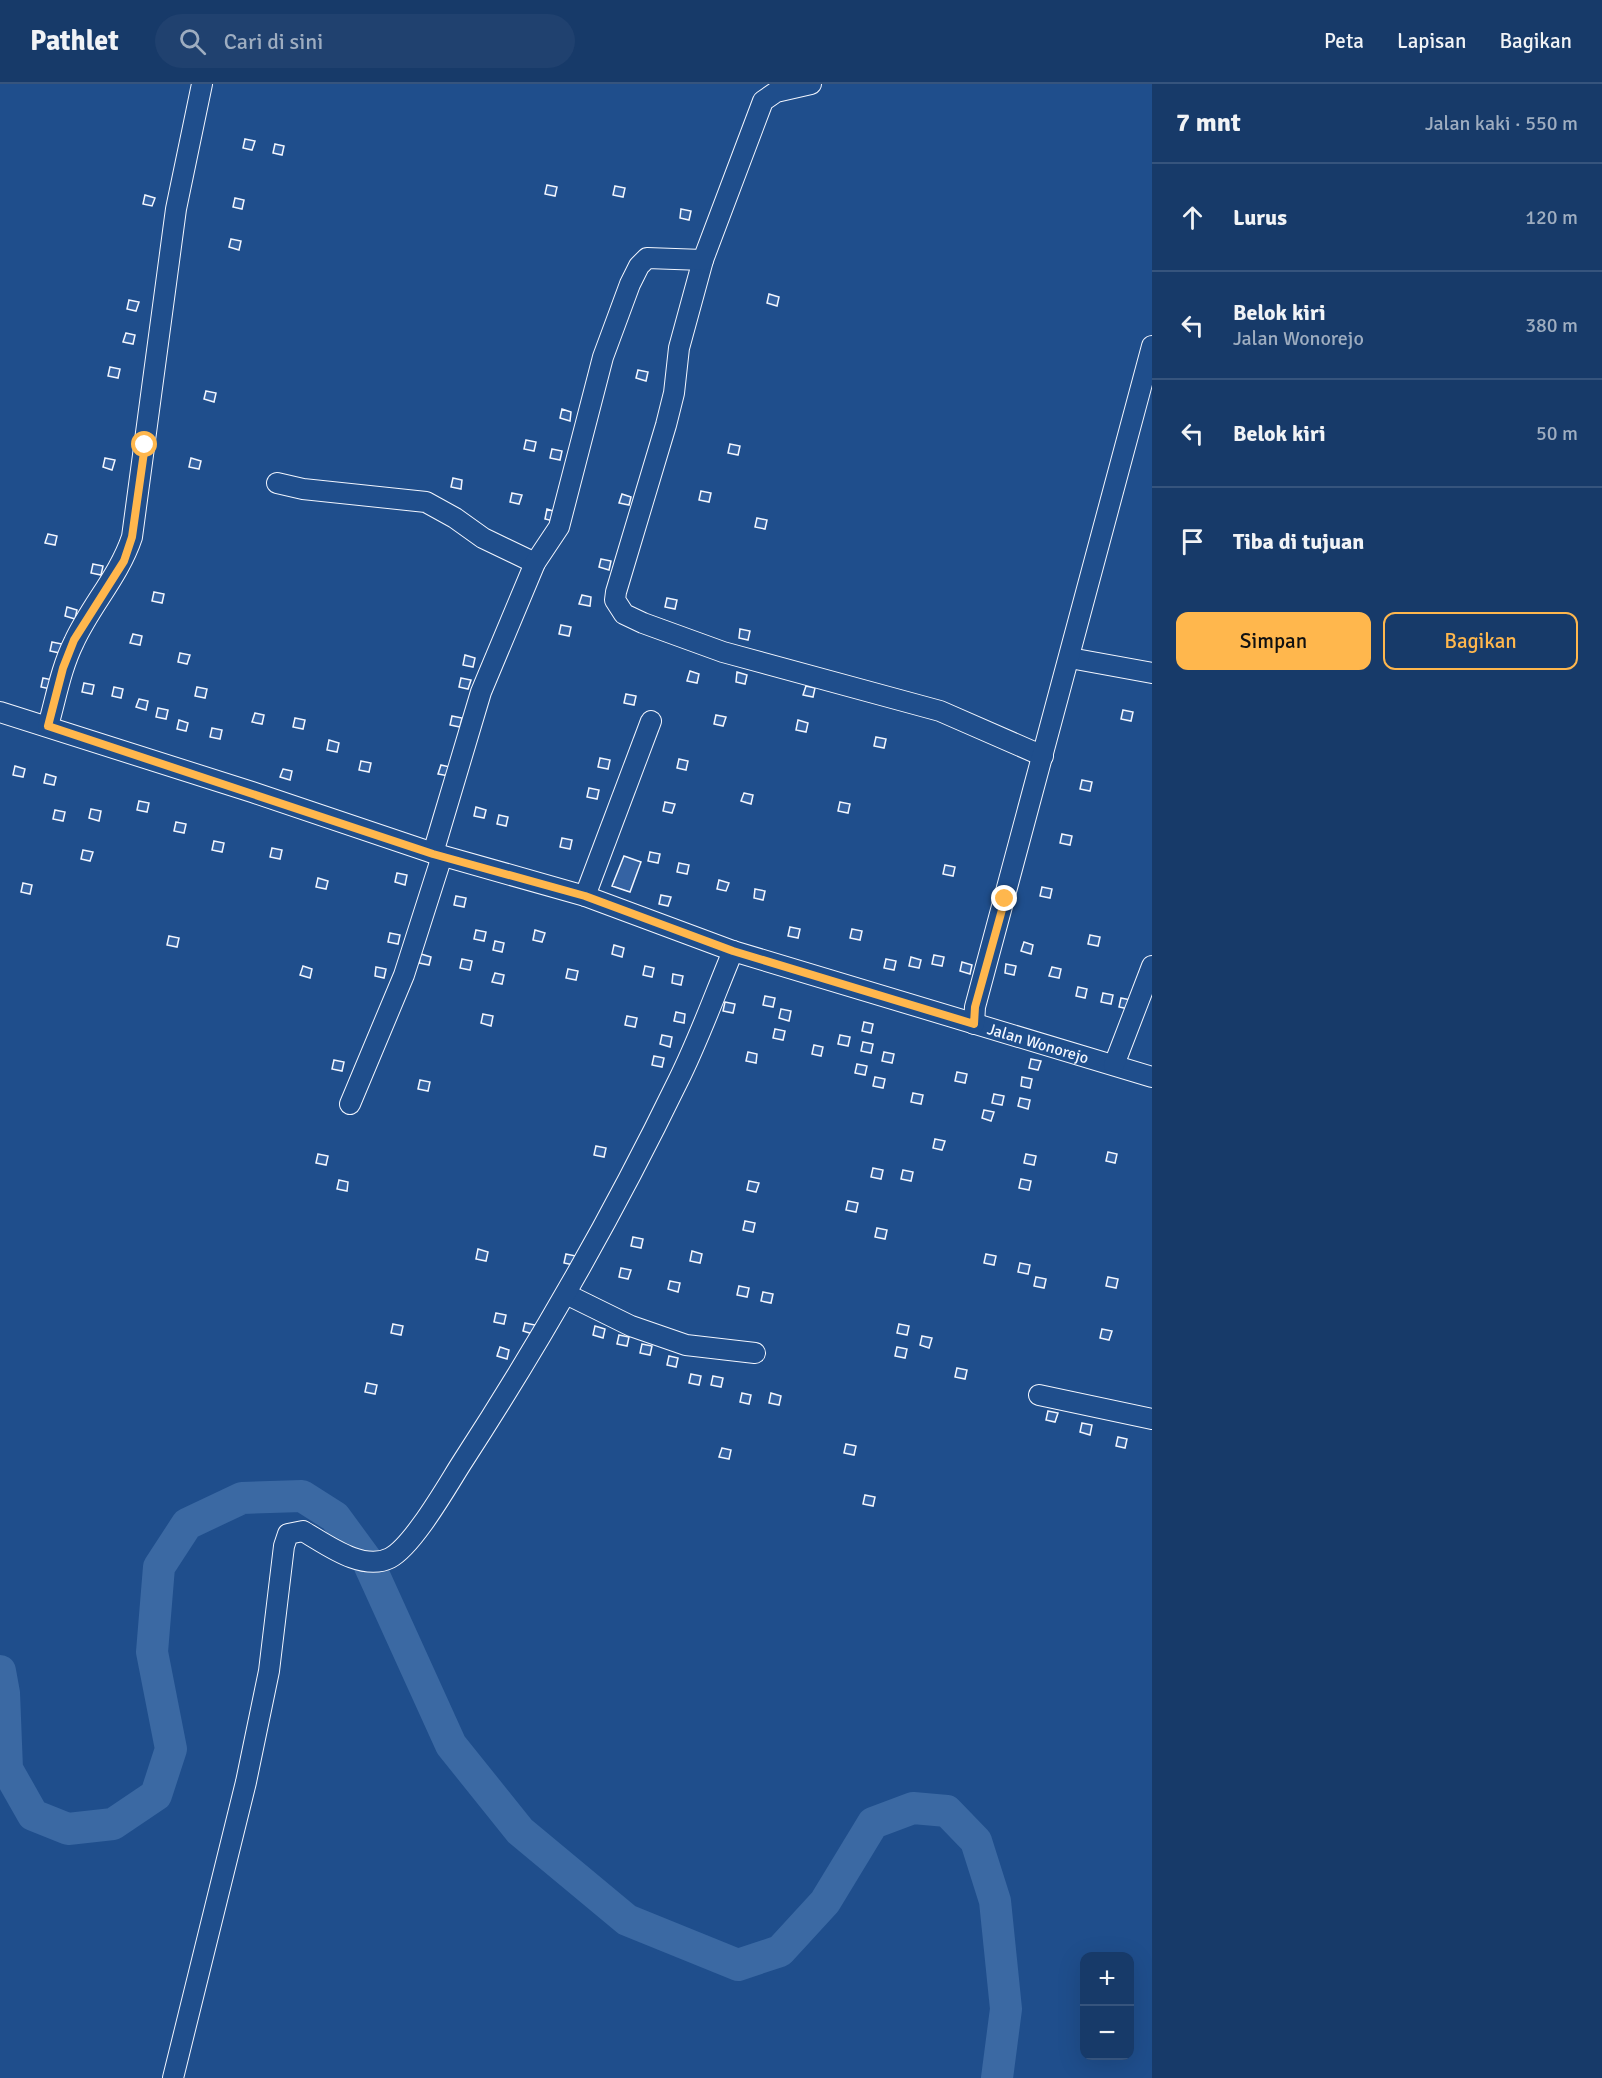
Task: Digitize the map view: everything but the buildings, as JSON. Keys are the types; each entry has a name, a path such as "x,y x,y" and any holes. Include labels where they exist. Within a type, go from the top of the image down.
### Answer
{"street":[{"path":"48,726 63,668 74,640 124,561 132,537 173,232 202,84"},
{"path":"811,84 776,92 763,101 703,260 679,348 674,393 666,425 616,592 618,606 624,615 703,645 940,711 1043,756"},
{"path":"350,1104 404,975 481,692 535,563 560,527 576,472 603,357 639,266 647,258 703,260"},
{"path":"974,1024 975,1007 1148,378 1152,346"},
{"path":"277,483 303,489 426,502 455,518 483,538 535,563"},
{"path":"1070,658 1152,673"},
{"name":"Jalan Wonorejo","path":"0,712 437,855 585,896 733,951 1152,1077"},
{"path":"585,896 651,721"},
{"path":"173,2078 246,1782 269,1671 286,1539 294,1531 303,1531 345,1555 365,1559 391,1557 398,1552 428,1515 500,1405 566,1294 679,1079 733,951"},
{"path":"1113,1065 1152,966"},
{"path":"566,1294 631,1326 686,1345 755,1353"},
{"path":"1040,1395 1152,1419"}],"waterway":[{"path":"0,1671 4,1693 7,1769 33,1815 68,1829 113,1824 156,1795 171,1749 152,1652 159,1567 187,1524 242,1498 302,1496 335,1517 368,1562 451,1745 520,1831 627,1920 738,1965 780,1951 825,1902 873,1823 913,1808 947,1811 976,1841 995,1901 1006,2009 997,2078"}],"route":[{"path":"145,445 132,537 124,561 74,640 63,668 48,726 433,854 585,896 733,951 974,1024 975,1007 1005,899"}]}
